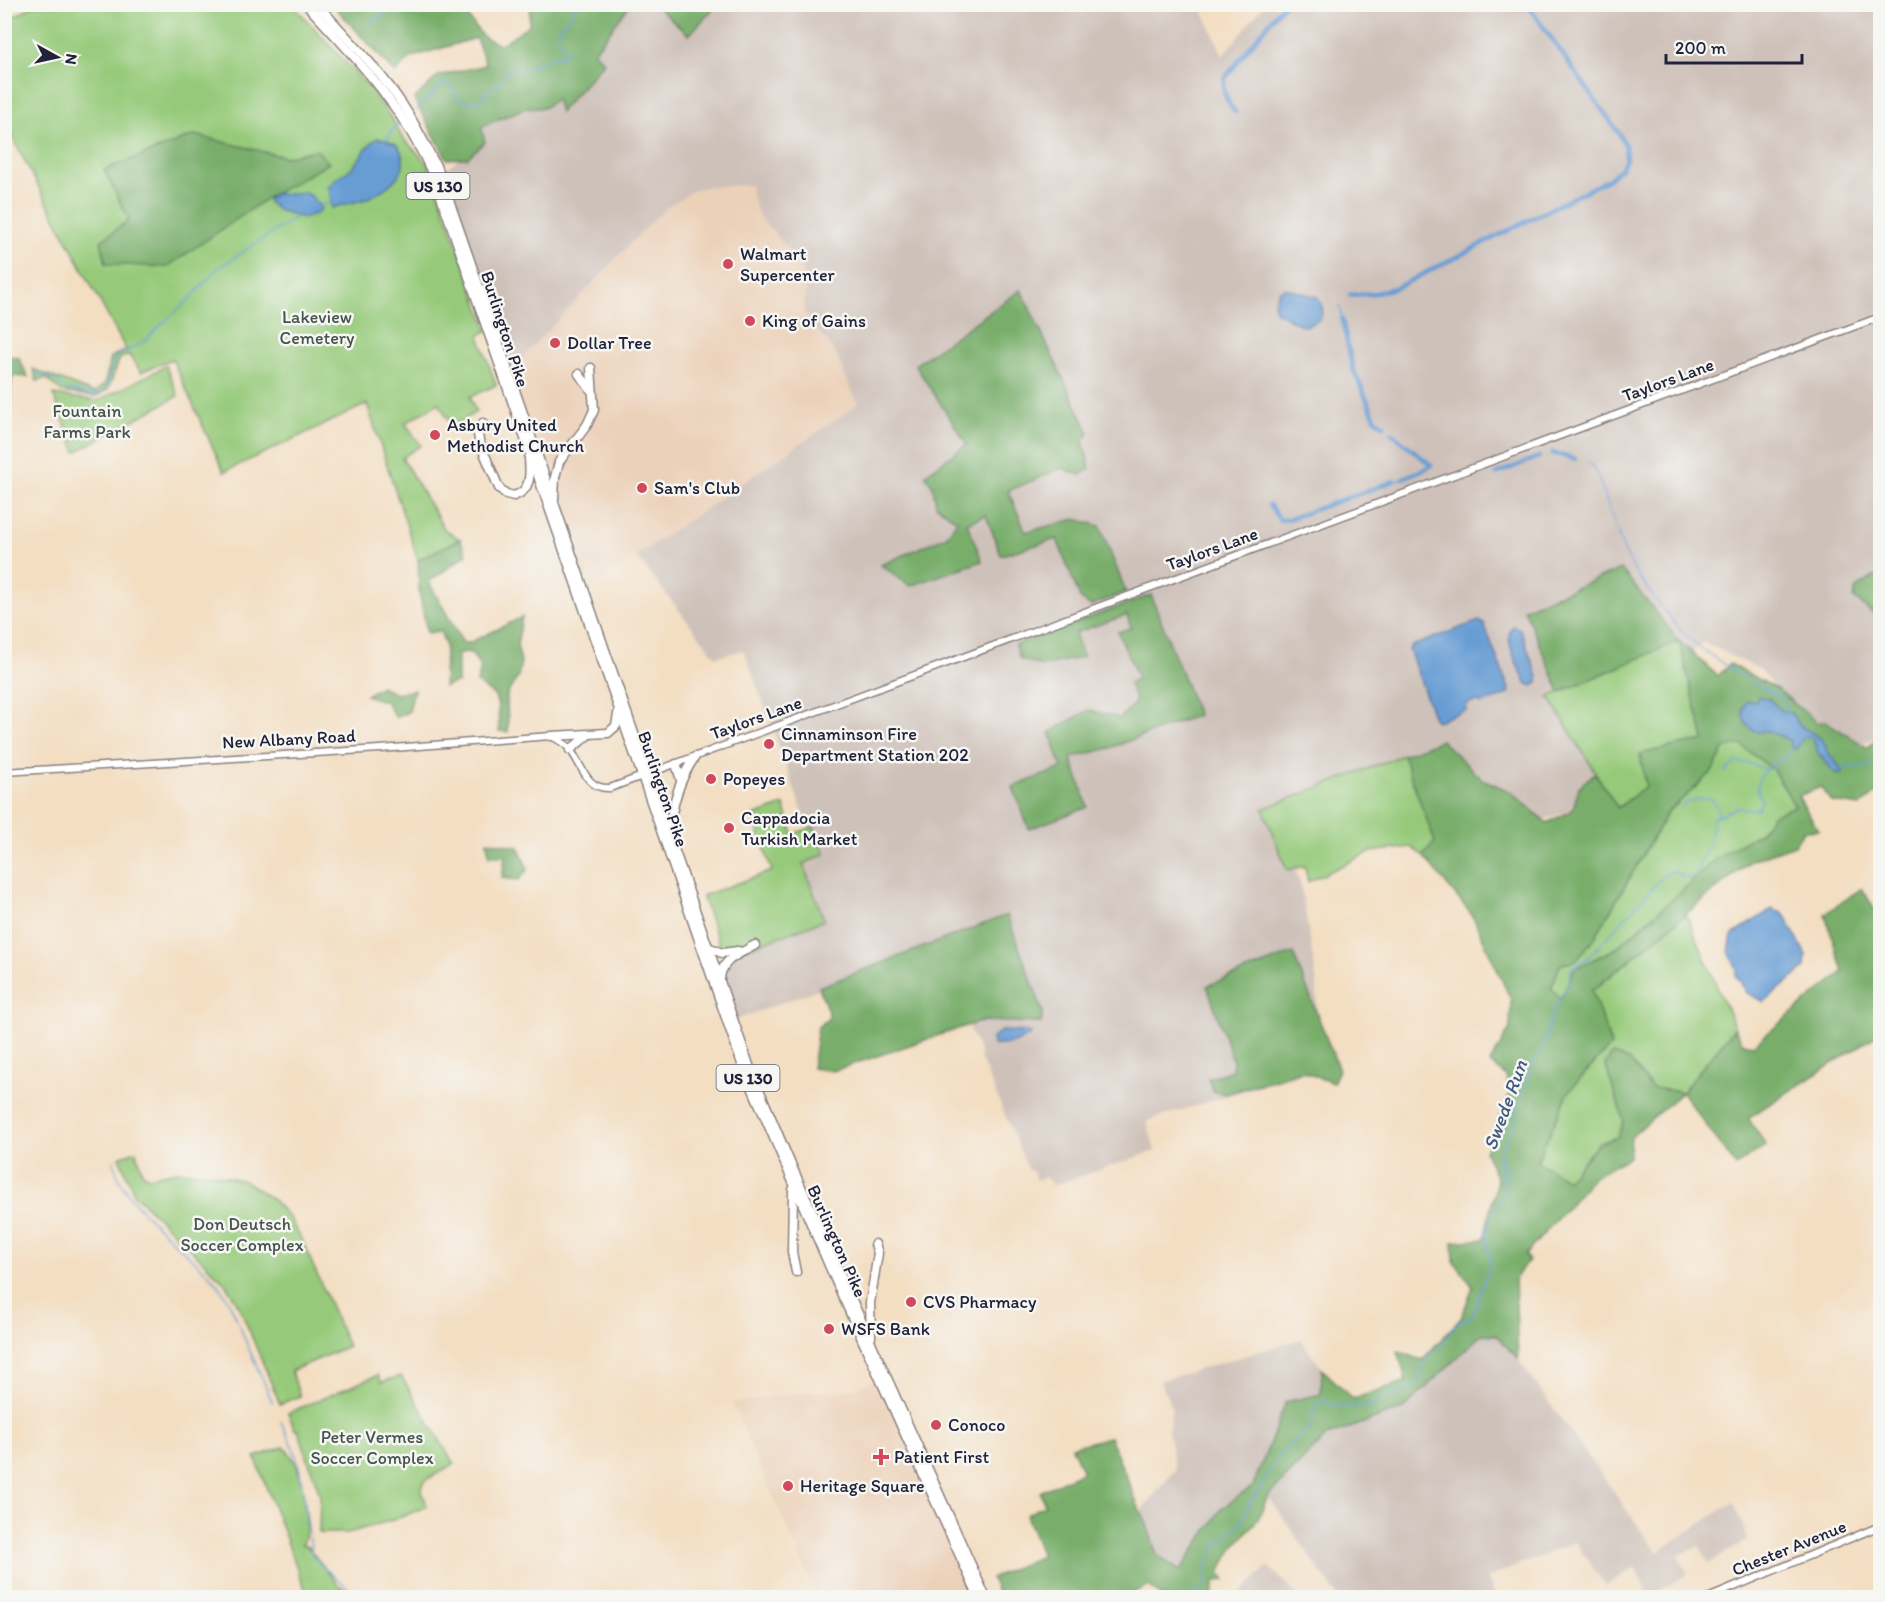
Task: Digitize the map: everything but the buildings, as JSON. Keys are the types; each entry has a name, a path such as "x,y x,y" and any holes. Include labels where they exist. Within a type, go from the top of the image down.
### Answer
{"highway":[{"name":"Burlington Pike","path":"306,4 385,91 404,119 428,164 453,226 618,710 669,836 754,1077 986,1598"},
{"name":"Burlington Pike","path":"317,4 401,102 440,174 554,504 742,1064 793,1184 979,1598"},
{"path":"554,504 555,477 559,462 592,418 594,410 591,368"},
{"path":"579,374 593,393"},
{"path":"483,423 478,433 478,441 499,488 506,494 514,496 520,494 529,483 528,448"},
{"path":"551,736 591,734 612,730 616,726 618,710"},
{"path":"570,750 582,738 591,734"},
{"path":"669,836 671,813 685,770 695,757"},
{"path":"676,764 681,783"},
{"path":"708,947 716,952 728,953 755,945 726,962 720,974 721,986"},
{"path":"793,1184 792,1252 796,1272"},
{"path":"872,1344 870,1303 878,1253 875,1244"}],"street":[{"name":"Taylors Lane","path":"570,750 588,780 602,789 610,788 1881,317"},
{"path":"551,736 570,750"},
{"name":"New Albany Road","path":"4,772 551,736"},
{"name":"Chester Avenue","path":"1708,1598 1881,1526"}],"shaded area":[{"path":"630,5 1200,5 1223,55 1221,58 1264,5 1880,5 1880,736 1854,746 1812,731 1761,670 1703,642 1684,661 1640,755 1643,790 1583,805 1538,822 1446,748 1272,809 1301,886 1317,984 1317,1024 1333,1063 1147,1121 1155,1151 1052,1186 1046,1177 1036,1180 1032,1170 1029,1171 980,1057 936,945 733,1021 720,977 800,857 816,849 744,650 716,657 636,556 858,404 834,351 804,312 806,284 799,261 760,218 750,185 706,187 692,191 668,207 647,226 509,372 440,174 484,137 481,127 525,108 547,106 556,99 598,57 593,52"},
{"path":"722,185 750,185 760,218 799,261 806,284 804,298 835,353 858,404 585,593 509,372 647,226 668,207 692,191"},
{"path":"1482,1334 1495,1335 1518,1359 1657,1552 1734,1502 1748,1540 1709,1563 1699,1545 1678,1556 1688,1574 1649,1597 1635,1567 1606,1586 1575,1542 1488,1578 1494,1593 1485,1597 1338,1597 1268,1496 1327,1436 1403,1409"},
{"path":"1301,1339 1322,1369 1321,1394 1286,1402 1253,1486 1222,1508 1180,1572 1157,1555 1144,1516 1140,1512 1175,1470 1168,1431 1172,1409 1160,1381"},
{"path":"880,1378 979,1597 817,1597 732,1403 805,1392 839,1392"},
{"path":"1268,1566 1299,1597 1237,1597"}],"green space":[{"name":"Lakeview Cemetery","path":"35,5 293,5 372,91 402,137 428,164 488,330 479,336 496,385 470,397 476,412 452,427 439,403 405,423 421,445 402,458 445,530 460,539 418,560 367,404 224,472 172,359 141,372 129,355 120,358 108,389 95,397 62,392 46,378 37,381 33,369 94,393 105,384 111,357 126,350 5,124 4,22","holes":["311,151 323,166 269,197 101,241 129,220 265,152 285,157"]},
{"path":"333,5 460,5 482,36 500,45 529,25 530,8 533,5 630,5 594,52 604,62 560,112 556,99 544,108 525,108 481,127 485,142 467,158 447,159 414,99 438,76 486,65 476,38 412,57 395,73"},
{"path":"655,5 717,5 689,35"},
{"path":"195,135 285,157 317,150 329,163 269,197 167,267 106,264 101,241 129,220 104,170"},
{"path":"1021,290 1089,433 1083,441 1090,469 1080,475 1062,468 1008,491 1026,532 1076,519 1100,526 1126,592 1090,606 1080,598 1057,539 1001,555 986,515 967,523 982,561 910,586 881,565 947,536 957,521 936,505 933,486 925,475 967,444 915,365"},
{"path":"5,355 19,358 28,377 12,376 9,426 5,431"},
{"name":"Fountain Farms Park","path":"166,366 178,396 76,452 53,395 98,401"},
{"path":"460,539 467,554 429,582 463,643 469,643 522,617 517,645 521,662 518,677 507,694 508,732 499,731 498,706 495,696 477,683 481,667 471,653 458,654 458,682 444,687 445,644 440,631 427,633 419,591 418,560"},
{"path":"1621,569 1679,641 1560,692 1524,609"},
{"path":"1880,573 1880,619 1854,598 1856,588"},
{"path":"1151,595 1198,715 1110,748 1071,758 1088,807 1029,829 1013,787 1062,768 1050,732 1088,710 1120,718 1136,702 1129,683 1138,678 1118,632 1131,628 1127,615 1075,633 1083,657 1042,666 1020,659 1015,645"},
{"path":"1679,641 1705,740 1640,754 1647,786 1617,808 1549,697"},
{"path":"1679,641 1718,676 1730,664 1777,689 1818,723 1825,721 1868,748 1880,734 1880,790 1860,806 1832,802 1821,787 1798,796 1818,830 1803,831 1795,845 1752,860 1592,991 1611,1045 1569,1091 1537,1161 1567,1180 1599,1143 1618,1137 1624,1121 1605,1064 1612,1054 1629,1060 1652,1088 1682,1092 1631,1137 1629,1157 1595,1176 1525,1255 1529,1260 1515,1278 1518,1359 1496,1335 1482,1334 1403,1409 1327,1436 1268,1496 1258,1519 1233,1548 1220,1571 1225,1580 1215,1581 1212,1597 1163,1597 1148,1586 1123,1597 999,1597 991,1578 1042,1556 1026,1515 1045,1505 1040,1492 1083,1472 1072,1447 1110,1437 1144,1516 1157,1555 1180,1571 1222,1508 1253,1486 1286,1402 1321,1394 1322,1369 1353,1399 1406,1381 1398,1351 1422,1360 1461,1318 1473,1287 1454,1261 1453,1242 1484,1239 1497,1179 1485,1151 1510,1094 1506,1076 1490,1063 1510,1028 1511,1000 1472,915 1423,856 1435,842 1403,755 1441,740 1482,779 1511,792 1547,823 1573,810 1579,787 1595,773 1618,808 1646,786 1640,754 1704,740","holes":["1741,745 1773,770 1795,806 1772,815 1761,832 1715,859 1615,949 1574,969 1561,999 1551,988 1560,965 1575,961 1594,939 1667,813 1712,772 1725,748"]},
{"path":"381,686 396,694 414,690 409,711 396,718 386,702 366,695"},
{"path":"1741,745 1773,770 1796,806 1772,815 1761,832 1715,859 1615,949 1574,969 1562,999 1551,989 1560,965 1594,939 1667,813 1712,772 1725,748"},
{"path":"1403,755 1435,842 1423,856 1411,847 1370,852 1308,882 1305,866 1287,870 1263,809"},
{"path":"784,805 793,834 814,827 825,854 803,864 824,920 724,957 702,896 772,871 753,816"},
{"path":"487,841 518,847 528,869 519,880 502,878 505,856 489,856"},
{"path":"1862,888 1880,919 1880,1033 1748,1118 1766,1145 1736,1166 1682,1092 1735,1028 1742,1043 1753,1045 1843,972 1825,914"},
{"path":"1686,914 1735,1028 1682,1092 1652,1088 1629,1060 1605,1064 1624,1121 1618,1137 1599,1143 1567,1180 1537,1161 1569,1091 1611,1045 1592,991"},
{"path":"1007,915 1043,1012 1041,1023 985,1021 833,1071 812,1068 818,1027 830,1017 819,987"},
{"path":"1293,953 1339,1070 1333,1083 1302,1071 1225,1094 1213,1091 1208,1079 1232,1070 1233,1061 1207,986"},
{"name":"Don Deutsch Soccer Complex","path":"136,1151 142,1172 148,1177 177,1171 211,1173 245,1181 271,1198 289,1217 302,1240 348,1346 291,1371 300,1396 280,1404 239,1306 225,1283 135,1195 119,1157"},
{"name":"Peter Vermes Soccer Complex","path":"378,1375 381,1382 401,1376 454,1464 424,1481 421,1488 427,1506 399,1518 348,1533 319,1533 320,1495 298,1430 295,1430 288,1413"},
{"path":"284,1447 297,1466 303,1495 306,1529 302,1545 308,1547 338,1585 357,1597 308,1597 255,1457"}],"water":[{"path":"377,138 398,146 403,159 401,172 386,188 368,198 332,208 329,186 352,167"},
{"path":"305,193 310,195 321,208 318,213 303,218 278,210 268,202 269,197 274,194"},
{"path":"1285,288 1317,297 1322,308 1321,317 1314,323 1303,326 1275,311 1274,302 1280,290"},
{"path":"1479,621 1484,624 1510,692 1482,704 1476,701 1467,704 1466,710 1437,721 1409,649"},
{"path":"1513,626 1520,629 1538,677 1538,683 1533,686 1527,684 1510,645 1509,637"},
{"path":"1759,696 1769,699 1782,711 1791,713 1800,726 1819,737 1826,745 1827,752 1843,771 1835,773 1818,753 1811,737 1803,738 1795,750 1791,747 1790,741 1769,731 1758,732 1746,724 1743,714 1744,705 1747,701 1755,702"},
{"path":"1772,909 1784,914 1806,955 1805,968 1764,1002 1747,993 1736,975 1737,969 1729,952 1732,935"},
{"path":"1001,1031 1031,1034 1014,1043 993,1045 992,1038"}],"waterway":[{"path":"417,110 444,82 449,85 458,99 472,103 481,99 493,86 500,83 506,71 530,67 546,58 563,56 567,50 560,43 558,33 561,25 577,4"},
{"path":"1235,112 1226,96 1225,78 1284,4"},
{"path":"1350,295 1376,293 1398,287 1609,179 1622,167 1626,158 1625,145 1620,135 1527,4"},
{"path":"368,22 391,10"},
{"path":"385,141 398,122"},
{"path":"319,207 331,201"},
{"path":"34,373 55,380 68,390 93,395 100,393 105,389 115,357 147,340 190,299 217,269 296,217"},
{"path":"1340,306 1342,319"},
{"path":"1342,319 1353,369 1376,420 1384,425"},
{"path":"4,367 15,368"},
{"path":"4,381 15,368"},
{"path":"1392,433 1431,465"},
{"path":"1552,453 1575,459"},
{"path":"1496,474 1539,457"},
{"path":"1588,462 1593,466 1599,479 1622,546 1634,570 1652,595 1683,633 1703,650 1752,683 1778,695 1785,702 1787,713"},
{"path":"1403,478 1431,465"},
{"path":"1394,481 1403,478"},
{"path":"1269,505 1280,520 1289,519 1394,481"},
{"name":"Swede Run","path":"1192,1598 1205,1583 1207,1564 1219,1543 1242,1522 1250,1503 1278,1458 1302,1433 1312,1427 1313,1411 1318,1403 1324,1401 1336,1406 1365,1407 1414,1387 1420,1381 1422,1367 1428,1356 1441,1346 1456,1324 1472,1317 1491,1262 1486,1236 1487,1228 1503,1195 1505,1180 1499,1174 1499,1152 1512,1129 1533,1062 1541,1053 1546,1041 1550,1020 1568,986 1571,968 1588,958 1666,873 1673,871 1682,876 1691,878 1694,876 1709,845 1713,818 1736,808 1758,809 1762,801 1758,788 1760,777 1766,769 1772,769 1771,763 1780,763 1793,748"},
{"path":"1725,772 1736,762 1765,769"},
{"name":"Swede Run","path":"1840,769 1880,764"},
{"path":"1681,807 1688,801 1711,798 1718,809 1717,815"},
{"path":"1499,1159 1505,1167 1504,1178"},
{"path":"114,1160 117,1175 139,1208 221,1288 272,1402"},
{"path":"281,1422 299,1466 312,1554 322,1566 360,1598"}],"place":[{"name":"Walmart Supercenter","path":"728,264"},
{"name":"King of Gains","path":"750,321"},
{"name":"Dollar Tree","path":"555,343"},
{"name":"Asbury United Methodist Church","path":"435,435"},
{"name":"Sam's Club","path":"642,488"},
{"name":"Cinnaminson Fire Department Station 202","path":"769,744"},
{"name":"Popeyes","path":"711,779"},
{"name":"Cappadocia Turkish Market","path":"729,828"},
{"name":"CVS Pharmacy","path":"911,1302"},
{"name":"WSFS Bank","path":"829,1329"},
{"name":"Conoco","path":"936,1425"},
{"name":"Patient First","path":"881,1457"},
{"name":"Heritage Square","path":"788,1486"}]}
